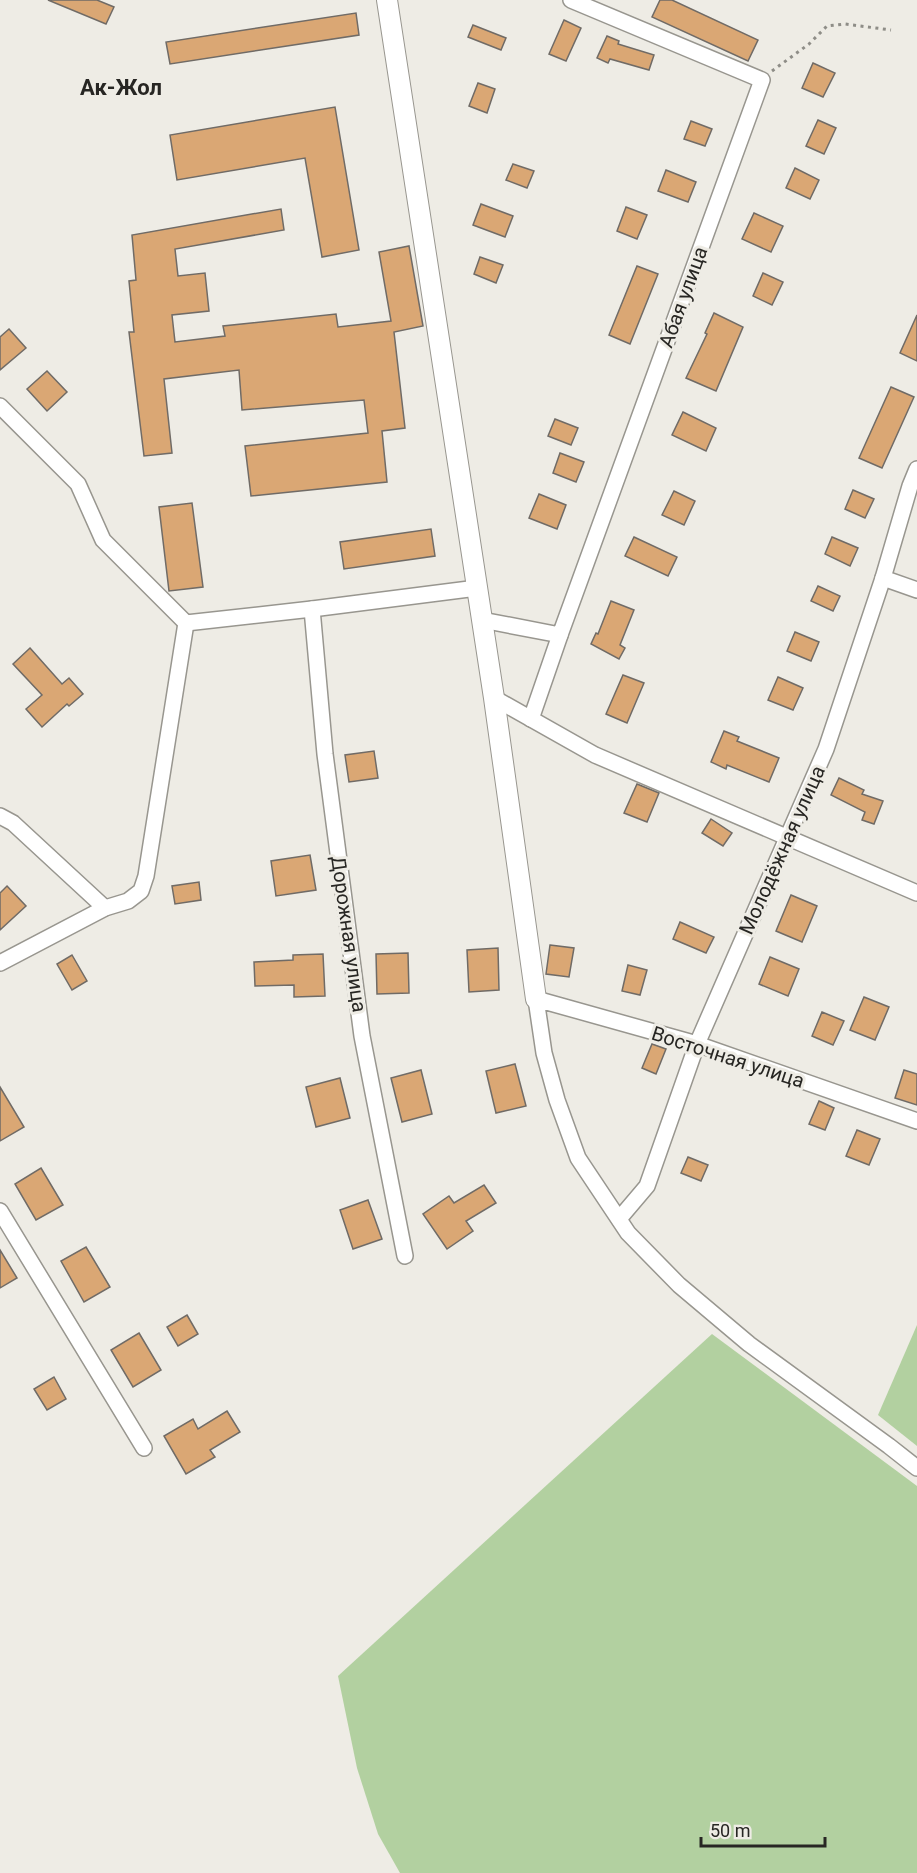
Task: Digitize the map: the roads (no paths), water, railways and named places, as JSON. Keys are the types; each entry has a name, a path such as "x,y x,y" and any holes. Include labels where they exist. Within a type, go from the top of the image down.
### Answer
{"street":[{"path":"387,0 495,698 536,999 547,1063 557,1100 578,1158 628,1233 679,1285 748,1344 917,1468"},
{"name":"Абая улица","path":"531,719 762,80 571,0"},
{"path":"0,406 78,484 103,540 186,622"},
{"name":"Молодёжная улица","path":"619,1219 647,1186 697,1044 826,749 917,469"},
{"path":"883,578 917,590"},
{"path":"186,622 477,588"},
{"name":"Дорожная улица","path":"312,609 325,754 362,1036 405,1256"},
{"path":"482,620 560,635"},
{"path":"0,963 105,908 128,901 141,891 146,876 186,622"},
{"path":"495,698 595,755 917,893"},
{"path":"0,816 13,823 105,908"},
{"name":"Восточная улица","path":"536,999 697,1044 917,1121"},
{"path":"0,1211 144,1448"}],"district":[{"name":"Ак-Жол","path":"121,87"}]}
